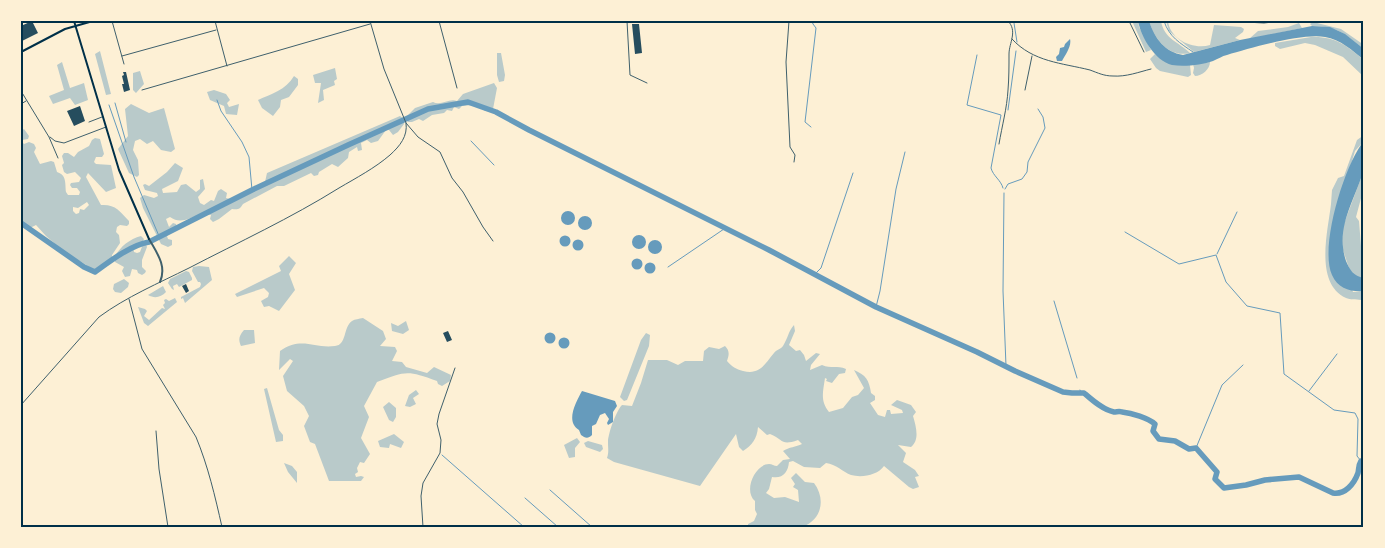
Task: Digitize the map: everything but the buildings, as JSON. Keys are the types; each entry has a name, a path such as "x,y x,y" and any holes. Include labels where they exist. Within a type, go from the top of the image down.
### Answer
{"main road":[{"path":"74,21 119,170 149,239"},
{"path":"21,52 65,29 93,21"}],"street":[{"path":"112,21 124,64"},
{"path":"215,21 227,67"},
{"path":"21,405 99,317 160,282 315,203 380,164 391,154 407,132 406,123 384,68 370,21"},
{"path":"439,21 457,88"},
{"path":"627,21 630,75 647,83"},
{"path":"789,21 786,62 790,147 795,155 794,162"},
{"path":"999,144 1008,92 1009,52 1014,32 1012,25 1008,21"},
{"path":"1128,21 1144,52"},
{"path":"1226,21 1264,23 1280,21"},
{"path":"142,90 371,24"},
{"path":"122,56 216,30"},
{"path":"1012,39 1033,55 1057,64 1113,76 1134,74 1151,69"},
{"path":"1025,90 1033,55"},
{"path":"21,91 49,137 58,158"},
{"path":"21,104 27,101"},
{"path":"89,122 103,116"},
{"path":"406,123 418,137 440,152 452,178 463,192 483,228 493,241"},
{"path":"49,137 55,141 64,142 106,127"},
{"path":"149,239 163,267 164,274 160,282"},
{"path":"129,299 142,348 196,437 214,492 222,527"},
{"path":"423,527 421,496 423,483 440,453 441,440 437,424 455,368"},
{"path":"156,431 159,469 168,527"}],"shaded area":[{"path":"1132,21 1138,21 1139,27 1151,50 1146,52"},
{"path":"1149,21 1161,21 1165,32 1190,53 1182,54 1169,50 1159,41"},
{"path":"1166,21 1168,21 1170,28 1178,38 1190,45 1197,46 1210,45 1214,25 1241,27 1244,29 1235,38 1240,40 1194,52 1169,31"},
{"path":"1313,22 1341,29 1364,45 1364,49 1335,29 1312,26 1310,24"},
{"path":"1299,23 1302,28 1249,39 1258,31 1288,27"},
{"path":"1311,37 1327,38 1340,42 1358,55 1364,60 1364,79 1343,57 1315,45 1305,43 1280,49 1275,46 1275,43"},
{"path":"100,51 111,94 106,95 95,54"},
{"path":"497,53 501,53 505,75 504,81 499,82 497,75"},
{"path":"1155,54 1171,63 1190,65 1191,75 1188,77 1160,71 1150,59"},
{"path":"62,62 70,88 84,83 88,100 75,105 70,98 53,104 49,96 64,90 57,65"},
{"path":"1210,62 1205,72 1195,76 1193,64"},
{"path":"335,68 337,79 334,81 335,85 323,90 324,100 318,103 321,83 315,83 313,75"},
{"path":"140,71 144,84 136,93 133,90 133,73"},
{"path":"294,76 298,79 298,85 289,97 281,100 280,107 273,116 262,108 258,100 283,88"},
{"path":"494,83 497,88 491,111 485,111 480,106 474,105 462,106 459,109 454,107 452,111 447,110 444,113 432,115 423,121 419,119 408,122 406,117 415,108 433,102 457,101 463,94"},
{"path":"214,90 226,94 230,100 227,103 229,107 239,104 237,115 226,114 224,106 210,100 207,92"},
{"path":"131,104 149,113 164,108 175,149 171,152 161,150 153,141 147,144 140,139 135,141 133,150 138,160 139,175 137,177 129,173 118,149 128,136 125,109"},
{"path":"400,116 403,118 404,124 398,132 393,135 389,130 386,130 378,141 371,143 367,140 361,143 362,150 358,151 357,147 349,152 348,158 338,167 332,164 319,172 318,175 314,176 311,173 284,186 277,186 243,204 239,209 232,209 213,222 210,219 211,215 203,213 182,220 170,217 166,219 169,227 173,223 176,224 177,228 167,236 168,239 172,240 172,245 168,247 161,244 143,208 140,198 144,195 154,198 158,196 157,193 145,190 143,185 149,186 175,163 183,168 178,181 162,189 163,193 177,192 181,185 186,184 196,192 200,189 200,180 203,179 205,189 198,197 200,203 204,205 211,200 214,201 218,191 221,189 227,193 226,198 230,199 265,182 267,173"},
{"path":"24,129 29,136 28,139 22,140 24,144 29,142 34,144 36,148 34,152 40,164 54,162 57,172 64,178 68,195 79,195 80,192 77,188 72,188 70,185 71,183 79,182 81,178 75,172 67,174 64,172 62,156 64,153 68,153 74,157 78,152 89,146 92,140 95,138 100,139 104,154 102,157 96,157 94,162 96,164 111,165 116,188 106,192 88,173 86,177 101,205 114,207 129,221 127,226 120,225 117,227 116,232 119,235 120,243 112,255 112,259 94,270 80,261 75,261 36,225 30,228 23,222 21,131","holes":["87,202 89,205 84,210 80,209 79,213 76,214 73,211 73,207 78,208"]},
{"path":"1364,135 1364,141 1355,151 1331,230 1353,292 1364,291 1364,297 1361,300 1348,299 1336,291 1326,269 1325,256 1332,190 1338,178 1344,176 1357,140"},
{"path":"1364,170 1364,187 1356,217 1359,221 1361,246 1364,251 1364,278 1357,277 1350,271 1343,250 1342,229"},
{"path":"141,236 144,239 143,241 133,247 134,252 137,253 140,252 143,244 146,244 142,267 146,271 142,275 137,270 132,269 130,276 125,277 122,271 124,267 115,262 114,258 125,244"},
{"path":"289,256 296,263 289,274 295,290 279,311 269,306 264,307 261,301 268,297 269,293 264,288 237,297 235,294 281,271 279,266"},
{"path":"193,267 209,267 212,280 185,303 181,297 200,287 200,282 198,282 192,271"},
{"path":"186,271 189,272 192,280 179,287 177,284 173,286 174,290 172,289 168,283 170,279"},
{"path":"124,279 129,283 128,287 121,293 115,292 113,289 114,284"},
{"path":"163,286 166,292 162,295 155,297 148,295"},
{"path":"175,298 177,302 148,326 144,323 138,307 147,311 144,316 149,320 162,308 165,309 163,305 165,303 164,300 169,301"},
{"path":"363,318 383,331 386,339 380,346 395,347 397,351 392,361 402,362 406,367 427,373 434,367 451,375 450,381 442,386 437,381 407,373 377,382 364,406 369,417 361,438 370,454 364,463 360,462 357,468 358,472 355,474 356,477 364,477 361,481 329,481 315,444 310,442 304,426 309,416 304,406 287,391 283,376 293,361 290,359 279,370 280,351 295,344 339,345 349,324 353,320"},
{"path":"406,321 409,330 403,334 392,331 391,323 398,326"},
{"path":"794,325 795,331 789,345 796,351 800,350 806,361 816,353 820,354 811,365 810,370 822,365 846,369 845,373 839,374 832,383 826,381 827,379 825,378 823,400 829,412 843,408 852,397 858,395 864,388 854,370 868,381 871,393 875,396 875,400 870,403 878,415 885,417 887,410 890,410 891,414 903,413 902,410 891,405 897,400 911,405 916,412 913,416 916,441 911,447 898,445 906,453 903,462 915,470 919,476 915,477 919,487 913,489 909,487 884,466 874,474 860,476 851,475 836,466 826,463 820,468 804,467 793,461 789,462 786,472 782,476 772,477 766,493 774,498 785,497 799,502 798,490 793,487 795,484 791,478 796,473 805,482 814,483 818,489 821,502 818,514 809,524 802,527 748,527 748,524 754,521 757,514 755,501 750,491 750,485 755,473 764,465 777,466 783,460 790,459 783,451 802,444 798,440 783,442 770,434 767,435 758,427 754,441 743,451 739,447 736,434 700,486 614,462 607,458 608,438 615,417 622,405 632,406 648,360 667,360 678,365 685,361 703,361 704,351 709,347 719,349 725,346 729,353 727,361 731,365 736,369 754,372 761,368 782,347"},
{"path":"244,330 254,330 255,343 241,346 240,338"},
{"path":"646,333 650,335 649,346 627,400 624,401 620,397 641,340"},
{"path":"267,388 279,430 283,435 283,441 276,442 264,389"},
{"path":"416,390 419,394 413,398 416,404 410,407 405,406 409,395"},
{"path":"389,402 396,408 396,417 393,422 389,420 383,407"},
{"path":"394,434 404,442 401,448 390,444 389,448 380,447 378,441"},
{"path":"577,438 580,442 575,448 575,457 569,458 564,445"},
{"path":"588,441 602,445 603,449 600,452 586,447 584,443"},
{"path":"284,463 292,466 297,472 297,483 288,472"}],"water":[{"path":"1138,21 1149,21 1154,33 1166,48 1183,55 1240,40 1312,26 1330,27 1345,34 1364,49 1364,60 1336,40 1315,36 1262,45 1225,55 1204,64 1172,65 1160,59 1150,48 1142,34"},
{"path":"1070,39 1069,47 1062,61 1057,61 1056,57 1059,54 1060,48 1064,47"},
{"path":"1364,141 1364,168 1347,215 1343,237 1343,249 1349,267 1352,272 1364,278 1364,291 1359,291 1345,289 1335,280 1329,262 1329,245 1331,226 1342,186 1349,167"},
{"path":"565,211 571,211 575,218 571,225 565,225 561,221 561,215"},
{"path":"582,216 588,216 592,223 588,230 582,230 578,226 578,220"},
{"path":"565,235 571,241 565,247 559,241"},
{"path":"636,235 642,235 646,242 642,249 636,249 632,245 632,239"},
{"path":"578,239 584,245 578,251 572,245"},
{"path":"652,240 658,240 662,247 658,254 652,254 648,250 648,244"},
{"path":"637,258 643,264 637,270 631,264"},
{"path":"650,262 656,268 650,274 644,268"},
{"path":"550,332 556,338 550,344 544,338"},
{"path":"564,337 570,343 564,349 558,343"},
{"path":"582,391 615,401 617,406 613,412 613,422 608,425 609,419 605,413 600,415 596,424 592,426 592,435 588,438 581,435 572,417"}],"waterway":[{"path":"811,127 805,122 816,28 812,21"},
{"path":"1164,21 1172,35 1193,52"},
{"path":"1014,23 1017,42"},
{"path":"1008,110 1016,51"},
{"path":"977,55 967,105 1001,115 991,168 1003,188"},
{"path":"217,100 221,111 242,142 249,157 252,190"},
{"path":"21,223 84,267 95,272 128,250 149,242 252,190 348,145 428,109 468,102 496,112 769,250 876,307 1063,392 1084,393 1110,411 1130,413 1148,420 1155,424 1153,431 1159,439 1175,441 1189,449 1196,448 1217,472 1215,479 1224,488 1265,480 1299,477 1333,493 1337,493 1351,485 1358,473 1361,461 1364,461"},
{"path":"115,103 126,142"},
{"path":"109,105 134,177 159,236"},
{"path":"1005,189 1008,184 1022,179 1027,172 1028,162 1045,128 1043,117 1038,109"},
{"path":"471,141 494,165"},
{"path":"876,307 896,189 905,152"},
{"path":"815,274 821,268 853,173"},
{"path":"1004,193 1003,291 1006,366"},
{"path":"1217,254 1237,212"},
{"path":"668,267 724,229"},
{"path":"1125,232 1179,264 1216,255 1226,282 1247,306 1280,313 1284,374 1334,410 1355,413 1358,419 1357,456 1361,461"},
{"path":"1054,301 1077,378"},
{"path":"1309,391 1337,354"},
{"path":"1196,448 1222,385 1243,365"},
{"path":"442,455 524,527"},
{"path":"550,490 592,527"},
{"path":"525,498 558,527"}]}
